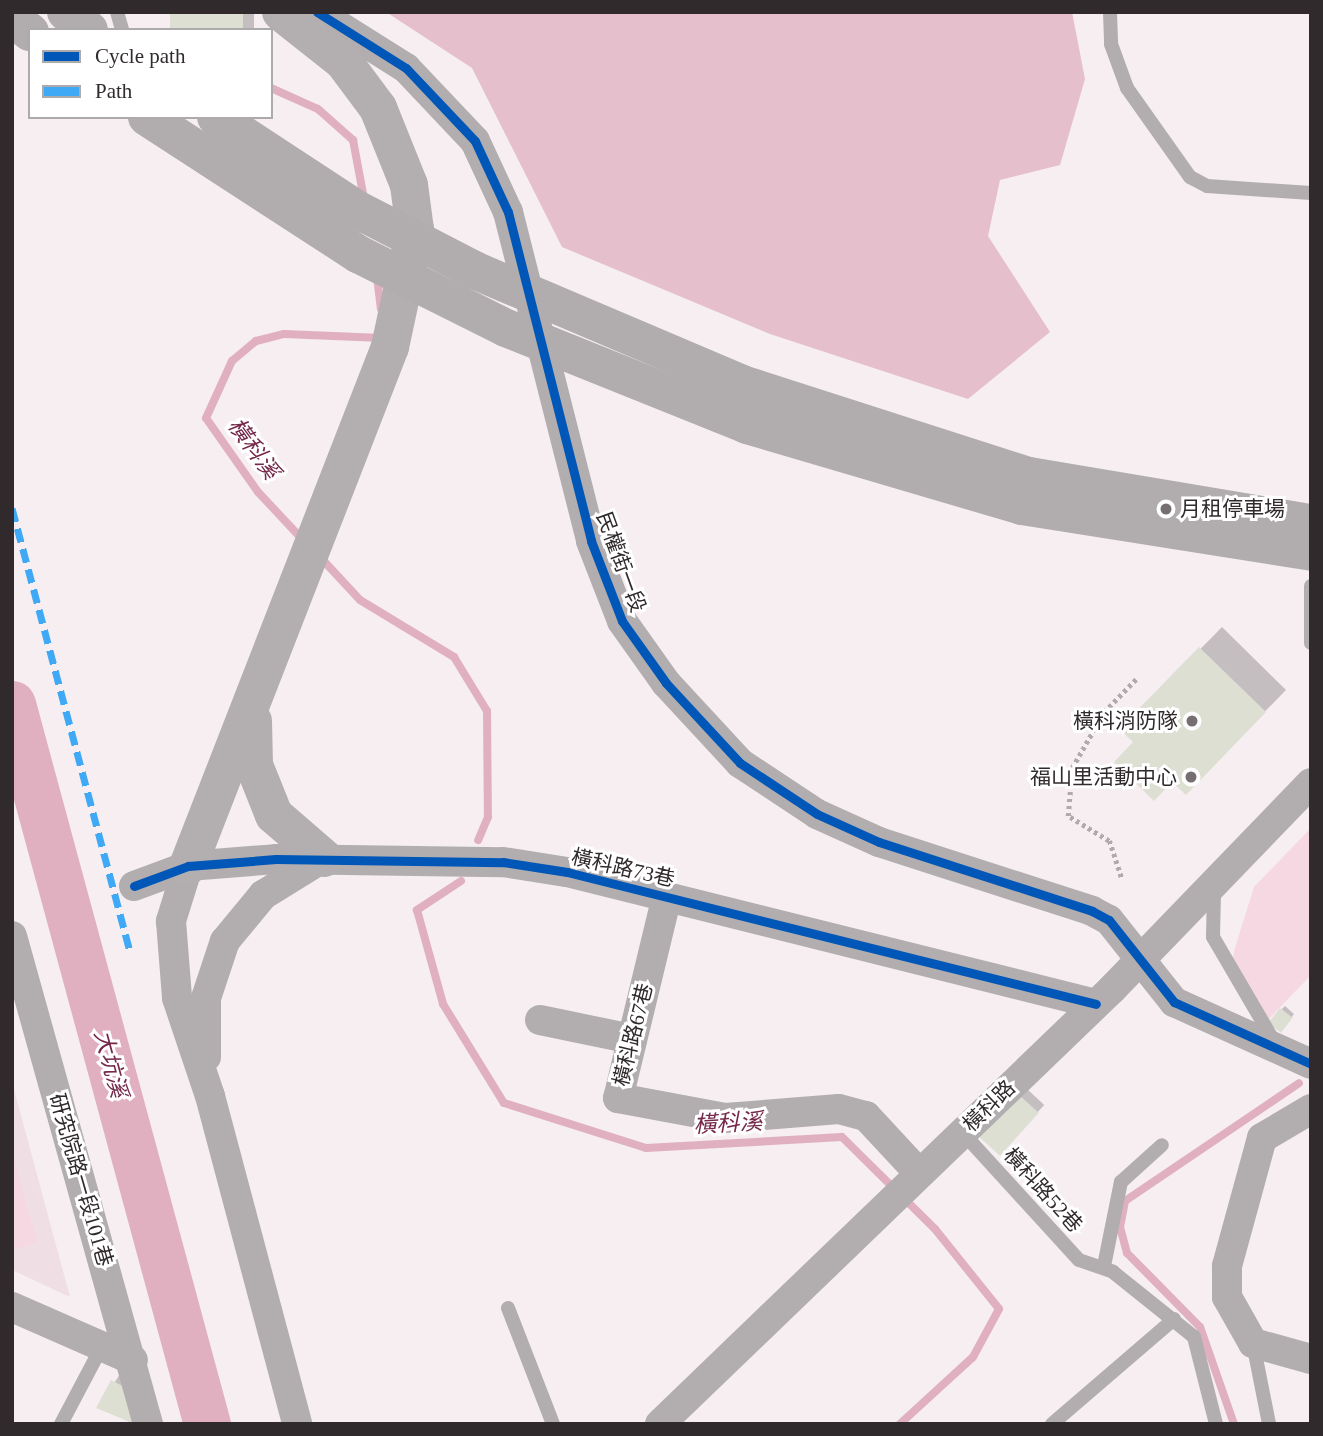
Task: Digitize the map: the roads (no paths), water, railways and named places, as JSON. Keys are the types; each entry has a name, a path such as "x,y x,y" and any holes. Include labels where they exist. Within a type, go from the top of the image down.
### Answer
{"highway":[{"path":"66,12 86,28"},
{"path":"188,866 261,688 390,347 415,230 409,185 378,108 343,61 281,12"},
{"path":"12,18 28,30"},
{"path":"150,119 358,254 506,328 747,425 1022,506 1311,552"},
{"path":"219,119 356,209 474,270 742,384 1028,476 1311,523"},
{"path":"261,688 252,742 260,785 294,838 324,858"}],"street":[{"name":"民權街一段","path":"317,12 406,68 475,141 508,212 591,541 622,621 666,683 740,763 817,814 879,842 1092,911 1110,920 1174,1002 1311,1064"},
{"name":"橫科路","path":"675,1419 915,1176 1140,961 1311,783"},
{"name":"橫科路73巷","path":"134,886 188,866 324,858 503,862 667,896 1096,1004"},
{"path":"210,1096 206,998 225,941 263,895 324,858"},
{"path":"188,866 176,895 170,946 177,998 210,1096 297,1424"},
{"name":"橫科路67巷","path":"667,896 618,1098 725,1118 839,1109 866,1116 915,1176"},
{"name":"研究院路一段101巷","path":"12,936 133,1360 148,1424"},
{"path":"540,1020 632,1039"},
{"path":"1311,1109 1262,1138 1227,1266 1227,1297 1253,1343 1311,1359"},
{"path":"12,1307 100,1350 133,1360"}],"lane":[{"path":"1110,12 1111,44 1127,88 1190,177 1208,186 1311,193"},
{"path":"1311,586 1311,643"},
{"path":"1219,878 1211,901 1213,937 1279,1050"},
{"name":"橫科路52巷","path":"962,1132 1079,1260 1104,1266 1194,1337 1207,1369 1216,1424"},
{"path":"1104,1266 1121,1182 1162,1145"},
{"path":"508,1308 553,1424"},
{"path":"1052,1424 1174,1319"},
{"path":"1253,1343 1269,1424"},
{"path":"61,1424 100,1350"}],"waterway":[{"name":"橫科溪","path":"273,89 318,109 353,140 364,199"},
{"name":"橫科溪","path":"377,277 381,309"},
{"name":"橫科溪","path":"302,539 258,492 206,418 232,361 256,341 284,334 382,338"},
{"name":"橫科溪","path":"321,558 360,600 454,657 487,711 488,817 478,840"},
{"name":"大坑溪","path":"12,704 207,1424"},
{"name":"橫科溪","path":"461,881 417,910 443,1004 504,1103 646,1148 842,1137 935,1229 999,1309 973,1357 900,1424"},
{"name":"橫科溪","path":"1234,1424 1200,1327 1127,1253 1120,1227 1125,1201 1299,1083"}],"place":[{"name":"月租停車場","path":"1166,509"},
{"name":"橫科消防隊","path":"1192,721"},
{"name":"福山里活動中心","path":"1191,777"}]}
